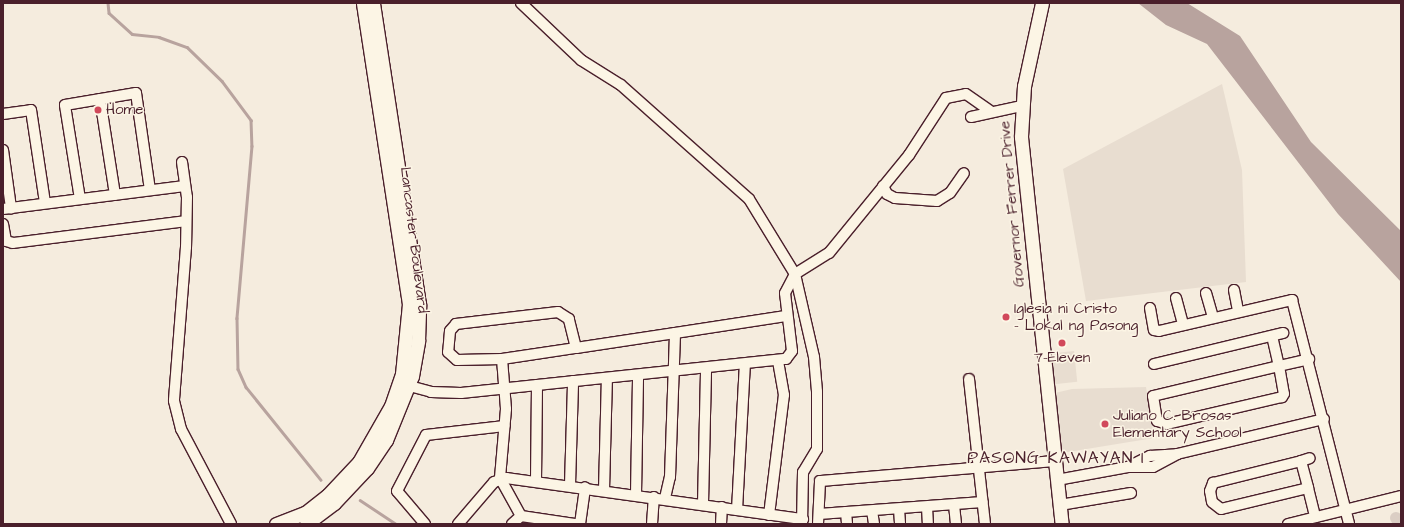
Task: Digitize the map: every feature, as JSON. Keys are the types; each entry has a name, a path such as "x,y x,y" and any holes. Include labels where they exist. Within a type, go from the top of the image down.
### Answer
{"main road":[{"name":"Lancaster Boulevard","path":"276,524 305,513 328,495 359,462 380,429 404,384 409,304 363,3"},
{"name":"Lancaster Boulevard","path":"306,524 334,503 367,468 386,440 418,341 419,304 373,3"},
{"name":"Governor Ferrer Drive","path":"1042,3 1022,106 1027,215 1062,524"}],"street":[{"path":"500,478 570,485 666,498 802,522 803,472 816,453 817,392 814,357 795,274 749,199 621,85 581,60 521,3"},
{"path":"80,199 65,105 136,93 150,190"},
{"path":"404,384 461,392 786,359 792,351 786,316 785,293 795,274 829,252 883,186 946,98 966,94 990,111"},
{"path":"100,99 115,194"},
{"path":"971,117 990,111 1022,106"},
{"path":"3,114 31,110 45,203"},
{"path":"3,150 7,208 185,186"},
{"path":"182,162 185,186 186,221 174,401 181,430 231,524"},
{"path":"883,186 887,194 895,198 937,201 950,193 964,173"},
{"path":"3,224 6,241 13,243 186,221"},
{"path":"1234,290 1238,311"},
{"path":"1206,294 1213,318"},
{"path":"1176,298 1183,325"},
{"path":"1150,308 1156,331 1238,311 1292,300 1309,359 1349,524"},
{"path":"576,348 569,319 558,312 469,320 456,324 450,331 448,352 451,358 502,359 576,348 786,316"},
{"path":"666,498 670,477 675,333"},
{"path":"1154,364 1283,334"},
{"path":"1272,336 1279,366 1282,397 1167,424 1158,421 1152,396 1279,366 1309,359"},
{"path":"502,359 504,426 500,478 521,516"},
{"path":"769,515 784,395 778,361"},
{"path":"737,510 745,364"},
{"path":"703,504 706,368"},
{"path":"636,494 638,375"},
{"path":"604,490 607,378"},
{"path":"969,379 985,524"},
{"path":"570,485 573,381"},
{"path":"536,481 537,385"},
{"path":"1057,480 1128,466 1152,467 1177,454 1324,419"},
{"path":"425,524 397,491 426,435 504,426"},
{"path":"1308,488 1221,509 1212,502 1213,483 1306,460 1308,488 1315,517"},
{"path":"983,502 927,508 846,512 818,519 820,481 979,470 1055,461"},
{"path":"460,524 500,478"},
{"path":"580,524 585,488"},
{"path":"1060,505 1131,493"},
{"path":"1288,524 1303,522 1315,517 1345,509 1401,496"},
{"path":"652,524 654,497"},
{"path":"954,505 956,524"},
{"path":"721,524 722,508"},
{"path":"927,508 928,524"},
{"path":"899,509 900,524"},
{"path":"872,511 874,524"},
{"path":"846,512 847,524"},
{"path":"512,524 521,516 576,524"}],"shaded area":[{"path":"1138,3 1187,3 1240,36 1311,142 1401,231 1401,282 1338,214 1207,44 1166,25"},
{"path":"1222,84 1242,170 1246,282 1086,301 1063,169"},
{"path":"1074,351 1077,382 1054,384 1051,353"},
{"name":"Juliano C. Brosas Elementary School","path":"1146,387 1154,438 1062,453 1055,393 1072,389"},
{"path":"1394,512 1398,512 1402,518 1398,524 1394,524 1390,520 1390,516"}],"waterway":[{"path":"108,3 109,13 132,34 159,37 187,47 222,81 251,120 252,146 237,318 238,369 246,387 321,480"},
{"path":"360,500 396,524"}],"place":[{"name":"Home","path":"98,110"},
{"name":"Iglesia ni Cristo - Lokal ng Pasong","path":"1006,317"},
{"name":"7-Eleven","path":"1062,343"},
{"name":"Juliano C. Brosas Elementary School","path":"1105,424"}],"district":[{"name":"PASONG KAWAYAN I","path":"1056,459"}]}
